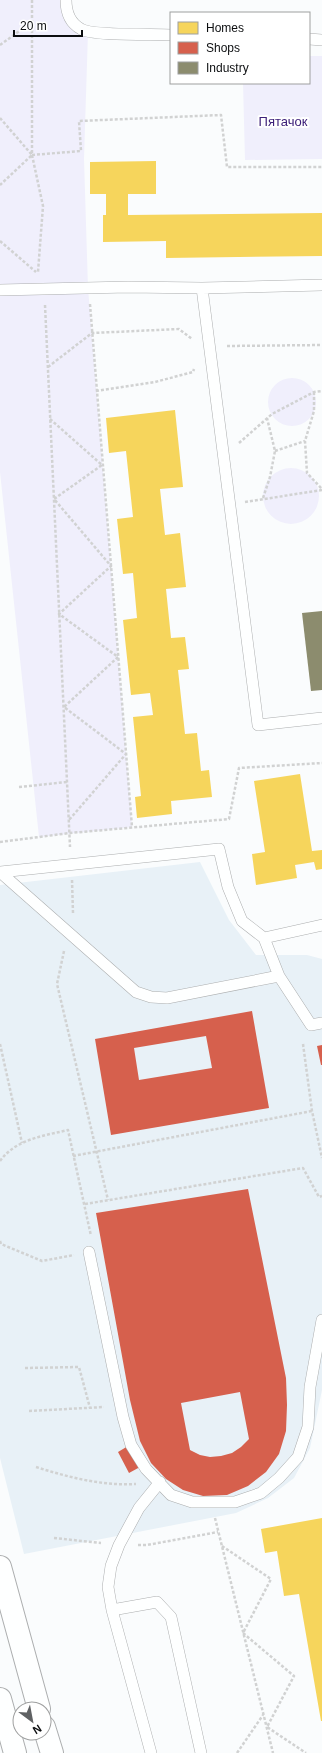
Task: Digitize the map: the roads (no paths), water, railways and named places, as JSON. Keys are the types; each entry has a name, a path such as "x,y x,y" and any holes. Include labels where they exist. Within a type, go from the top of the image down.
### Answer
{"main road":[{"path":"0,1567 37,1701"},
{"path":"0,1699 15,1753"},
{"path":"48,1741 52,1753"}],"lane":[{"path":"66,0 66,8 73,23 88,32 170,35"},
{"path":"310,40 322,40"},
{"path":"0,290 322,285"},
{"path":"202,288 258,725 322,718"},
{"path":"279,976 167,998 151,997 136,992 0,872 71,866 219,849 228,887 242,921 264,938 279,976 311,1025 322,1023"},
{"path":"264,938 322,925"},
{"path":"89,1252 120,1406 131,1445 146,1469 171,1494 192,1502 235,1502 261,1493 279,1478 298,1457 308,1426 310,1387 322,1320"},
{"path":"151,1753 112,1610 108,1587 111,1566 119,1545 139,1508 160,1482"},
{"path":"112,1610 157,1602 171,1617 202,1753"}],"park label":[{"name":"Пятачок","path":"283,121"}]}
